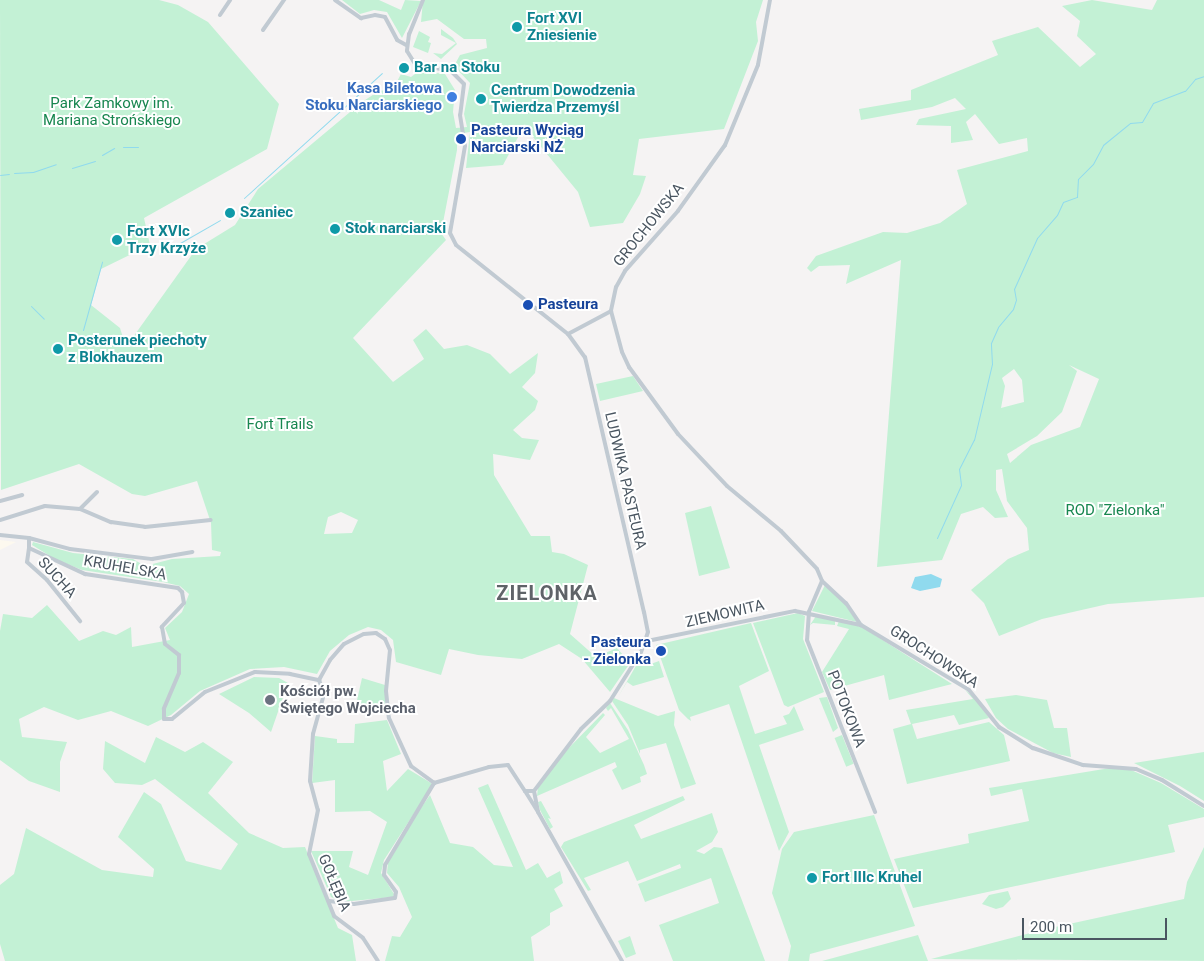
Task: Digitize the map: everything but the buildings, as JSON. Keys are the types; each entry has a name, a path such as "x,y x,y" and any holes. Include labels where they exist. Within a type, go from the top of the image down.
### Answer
{"street":[{"path":"220,15 230,0"},
{"path":"263,30 284,0"},
{"path":"335,0 361,18 384,17 397,40 406,46 423,0"},
{"name":"GROCHOWSKA","path":"770,0 758,65 725,145 678,211 625,271 614,294 611,311 622,352 660,412 727,486 799,548 817,569 822,582 846,603 861,625"},
{"name":"LUDWIKA PASTEURA","path":"406,46 415,64 451,71 464,84 460,115 465,146 449,226 453,241 568,334 584,357 644,612 647,642"},
{"path":"568,334 611,311"},
{"path":"80,509 97,492"},
{"path":"0,501 22,495"},
{"path":"0,520 45,506 80,509 111,522 145,527 211,520"},
{"name":"KRUHELSKA","path":"0,535 29,543 85,574 178,588 182,592 184,603 162,627 165,644 179,655 180,673 164,709 164,719 172,720 205,692 254,672 290,674 319,680"},
{"path":"29,543 152,559 192,552"},
{"name":"SUCHA","path":"29,543 27,562 47,580 80,621"},
{"path":"809,612 822,582"},
{"name":"GROCHOWSKA","path":"809,612 861,625 969,690 999,726 1033,748 1083,765 1136,769 1162,780 1204,806"},
{"name":"ZIEMOWITA","path":"647,642 778,614 809,612"},
{"name":"POTOKOWA","path":"809,612 808,640 875,812"},
{"path":"319,680 330,660 344,644 364,634 381,635 390,650 386,691 392,728 411,766 434,783"},
{"path":"622,961 538,812 534,791 581,729 610,700 647,642"},
{"name":"GOŁĘBIA","path":"319,680 324,694 313,734 310,781 318,810 309,854 336,920 363,938 378,961"},
{"path":"329,901 354,904 394,898 396,892 384,875 384,864 434,783 504,765 511,767 525,791 532,808 538,812"},
{"path":"525,791 534,791"}],"shaded area":[{"path":"0,540 16,542 0,550"}],"green space":[{"path":"0,0 159,0 178,5 208,22 279,104 267,149 144,218 150,245 101,269 91,305 120,328 126,347 196,249 235,225 258,189 362,102 379,91 393,89 401,74 411,77 419,71 445,74 455,90 453,112 456,128 467,127 464,114 470,83 454,66 460,55 487,48 486,39 464,39 437,19 421,22 423,0 763,0 756,22 758,41 724,129 639,139 633,175 646,176 640,194 623,223 590,227 578,192 524,126 503,165 466,168 470,132 457,134 457,150 441,233 446,240 353,338 393,382 424,359 413,340 426,329 444,349 467,345 490,354 510,374 538,353 535,373 522,387 538,401 535,410 513,430 522,438 539,440 530,460 493,454 494,475 531,536 550,536 552,552 564,554 588,565 570,634 596,657 617,648 630,663 610,692 582,659 559,644 522,659 478,655 449,649 441,675 396,662 393,640 381,630 368,627 349,635 330,651 317,674 284,667 250,669 200,691 171,715 148,726 111,711 78,720 44,707 19,719 22,737 67,742 60,762 60,792 29,781 0,760 0,631 3,614 32,618 47,605 79,641 103,631 116,635 131,627 132,647 170,640 165,628 182,612 189,594 180,586 163,582 82,570 55,559 32,545 33,542 73,553 133,559 145,566 172,559 220,556 221,552 212,550 211,523 197,481 145,496 132,494 79,464 1,490","holes":["341,512 358,520 352,533 324,534 328,517"]},
{"path":"342,0 379,0 401,10 405,0 421,1 402,38 387,12 374,10 360,14"},
{"name":"ROD \"Zielonka\"","path":"1092,0 1152,10 1157,0 1204,0 1204,597 1108,604 1042,619 999,636 984,603 971,590 1008,559 1029,550 1027,528 1007,501 1002,469 996,470 996,490 1008,517 995,518 983,507 961,514 942,560 877,567 901,260 846,284 850,265 819,266 811,272 807,268 816,256 883,232 907,233 940,223 967,204 957,170 1028,151 1027,138 999,144 975,114 966,122 973,140 951,143 951,126 916,125 919,119 966,109 955,98 932,107 861,120 859,109 911,100 911,90 998,55 992,41 1038,27 1080,67 1096,54 1077,36 1080,21 1062,6","holes":["1069,365 1099,379 1080,427 1031,445 1010,463 1007,454 1037,436 1062,412 1077,371","1014,369 1022,380 1024,402 1001,408 1005,386 1002,378"]},
{"path":"441,29 453,38 457,44 441,59 433,53 442,54 456,43 441,35"},
{"path":"419,31 430,37 428,42 431,43 428,53 413,47"},
{"path":"633,376 643,391 600,401 596,384"},
{"path":"711,506 730,568 699,576 685,513"},
{"path":"825,585 845,604 857,622 812,611"},
{"path":"798,613 805,616 803,639 824,692 788,707 784,705 753,623"},
{"path":"816,616 835,620 835,625 813,623 810,625"},
{"path":"839,621 862,627 952,684 889,700 884,675 830,690 822,672 849,629 837,626"},
{"path":"751,623 769,671 739,686 755,734 787,724 783,716 789,714 794,706 804,730 759,745 789,832 779,851 729,704 690,717 691,721 688,719 679,710 656,645"},
{"path":"641,657 648,665 659,661 664,677 633,686 627,682 618,697"},
{"path":"254,677 279,678 288,683 271,732 249,713 219,694"},
{"path":"362,678 385,685 385,705 355,709"},
{"path":"965,690 976,699 989,718 959,725 954,715 912,724 917,739 989,722 1004,735 1010,761 907,784 893,729 911,724 906,710 973,699"},
{"path":"1016,695 1047,700 1054,728 1067,728 1071,757 1053,753 1008,729 996,718 985,699"},
{"path":"827,697 838,728 833,732 819,698"},
{"path":"614,698 658,716 675,711 674,725 696,784 681,789 666,743 640,750 640,754 628,725 612,701"},
{"path":"610,703 628,730 644,765 647,774 640,777 641,782 622,790 612,770 617,767 615,762 537,796 538,786 560,757 603,713 605,715 586,737 600,753 629,739 611,708 608,711 606,708"},
{"path":"387,720 401,754 383,761 387,791 408,769 431,783 431,787 384,860 381,873 394,894 393,897 342,902 331,897 311,851 353,851 349,867 368,875 387,822 370,811 335,812 335,780 312,783 315,736 337,739 337,743 354,743 355,724"},
{"path":"842,735 854,764 846,767 835,738"},
{"path":"156,737 185,752 203,742 233,762 208,793 249,833 283,848 305,847 338,928 352,935 356,961 5,961 0,944 0,885 14,874 26,828 102,870 153,877 154,869 118,837 144,792 161,804 186,861 221,870 238,844 155,779 142,785 115,783 103,769 105,741 145,763"},
{"path":"1204,752 1204,801 1180,786 1134,763"},
{"path":"1110,768 1131,770 1161,783 1204,809 1204,817 1168,825 1175,852 913,908 894,859 969,843 968,834 1029,821 1022,789 991,796 989,788"},
{"path":"488,784 526,870 538,863 547,878 560,871 563,883 554,889 563,906 550,913 550,925 531,937 534,961 385,961 392,936 400,937 412,917 399,887 387,873 388,862 404,832 430,795 450,843 473,847 494,865 513,867 478,788"},
{"path":"683,796 685,800 634,825 641,839 712,813 718,832 712,842 696,851 704,854 714,847 722,848 765,961 673,961 659,925 719,903 711,878 645,902 638,884 681,868 680,864 637,881 628,861 584,878 591,890 588,891 561,847 564,842"},
{"path":"541,801 551,819 548,818 553,827 550,829 540,810 538,802"},
{"path":"874,815 915,926 810,954 809,961 788,961 791,946 772,893 782,849 794,832"},
{"path":"1204,847 1204,961 931,959 1046,929 1184,899 1187,882"},
{"path":"1008,891 1011,899 1003,907 996,909 982,904 989,895"},
{"path":"918,935 928,961 822,961"},
{"path":"630,936 636,954 626,958 618,941"}],"water":[{"path":"931,574 942,579 940,587 920,591 911,588 915,577"}],"waterway":[{"path":"244,198 382,73"},
{"path":"937,538 961,485 959,469 974,440 992,364 991,343 998,327 1013,309 1016,300 1014,289 1037,238 1057,215 1063,202 1077,197 1078,179 1093,164 1103,145 1130,123 1142,122 1153,103 1185,91 1195,79 1204,76"},
{"path":"123,147 138,147"},
{"path":"102,155 114,148"},
{"path":"72,168 95,161"},
{"path":"14,173 33,172 56,164"},
{"path":"0,175 9,174"},
{"path":"163,244 180,243 220,220"},
{"path":"83,330 102,262"},
{"path":"31,306 44,319"}],"place":[{"name":"Fort XVI Zniesienie","path":"517,27"},
{"name":"Bar na Stoku","path":"404,68"},
{"name":"Kasa Biletowa Stoku Narciarskiego","path":"452,97"},
{"name":"Centrum Dowodzenia Twierdza Przemyśl","path":"481,99"},
{"name":"Pasteura Wyciąg Narciarski NŻ","path":"461,139"},
{"name":"Szaniec","path":"230,213"},
{"name":"Stok narciarski","path":"335,229"},
{"name":"Fort XVIc Trzy Krzyże","path":"117,240"},
{"name":"Pasteura","path":"528,305"},
{"name":"Posterunek piechoty z Blokhauzem","path":"58,349"},
{"name":"Pasteura - Zielonka","path":"661,651"},
{"name":"Kościół pw. Świętego Wojciecha","path":"270,700"},
{"name":"Fort IIIc Kruhel","path":"812,878"}],"district":[{"name":"ZIELONKA","path":"547,593"}],"park label":[{"name":"Park Zamkowy im. Mariana Strońskiego","path":"112,112"},
{"name":"Fort Trails","path":"280,425"}]}
